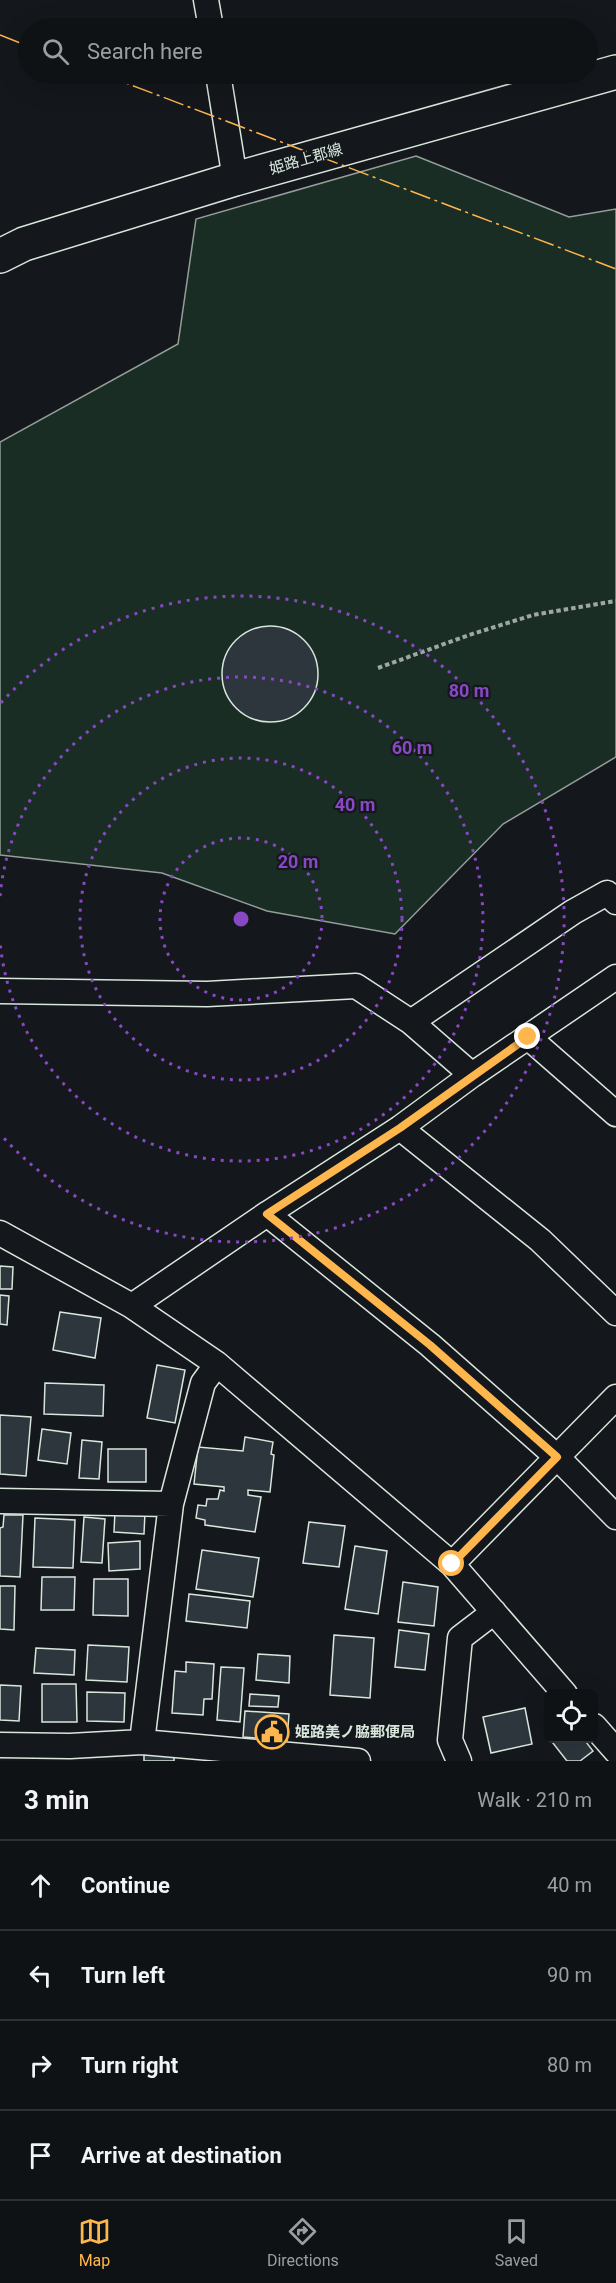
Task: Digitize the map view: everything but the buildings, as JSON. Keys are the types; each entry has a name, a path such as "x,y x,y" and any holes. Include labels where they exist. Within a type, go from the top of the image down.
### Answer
{"main road":[{"name":"姫路上郡線","path":"598,77 616,72"},
{"name":"姫路上郡線","path":"0,256 24,244 235,179 573,84"}],"street":[{"path":"206,0 209,18"},
{"path":"220,84 235,179"},
{"path":"411,1022 573,912 607,893 616,902"},
{"path":"132,1306 267,1214 400,1128 471,1075 616,976"},
{"path":"0,991 207,994 356,986 411,1022 471,1075"},
{"path":"528,1037 616,1114"},
{"path":"400,1128 540,1240 616,1314"},
{"path":"267,1214 430,1345 557,1457 616,1517"},
{"path":"0,1233 132,1306 217,1364 452,1564 562,1689"},
{"path":"142,1742 171,1504 203,1383 217,1364"},
{"path":"452,1564 616,1397"},
{"path":"0,1502 171,1504"},
{"path":"459,1761 450,1740 460,1638 494,1612"},
{"path":"598,1731 616,1751"},
{"path":"0,1745 69,1754 142,1742 226,1755 358,1761"}],"path":[{"path":"378,669 469,635 533,615 616,601"}],"green space":[{"path":"416,156 569,217 616,209 616,757 503,824 395,934 267,911 162,873 0,855 0,442 178,344 196,219"}],"power":[{"path":"0,35 18,42"},
{"path":"128,84 616,269"}],"place":[{"name":"姫路美ノ脇郵便局","path":"272,1732"}],"route":[{"path":"452,1564 557,1457 430,1345 267,1214 400,1128 471,1075 528,1037"}]}
